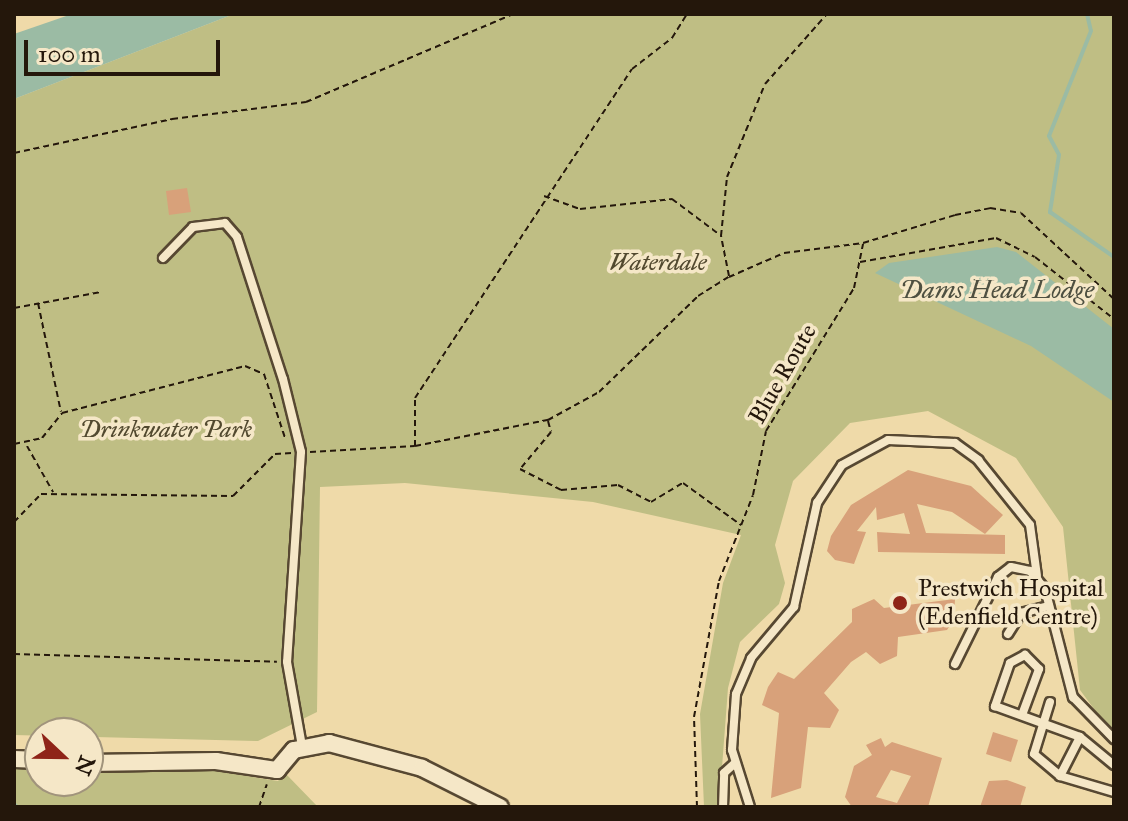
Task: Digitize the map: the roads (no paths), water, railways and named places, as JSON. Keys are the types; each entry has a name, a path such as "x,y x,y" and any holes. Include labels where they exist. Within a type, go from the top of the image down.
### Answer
{"street":[{"path":"104,763 216,761 277,770 302,746 329,743 392,758 500,807"}],"lane":[{"path":"163,258 193,227 225,223 237,237 301,452 287,662 302,746"},
{"path":"750,807 734,764 733,715 742,675 788,620 817,503 834,472 859,454 908,437 967,451 1030,525 1037,576 1049,606 1073,697 1114,739"},
{"path":"955,664 998,577 1011,567 1037,576"},
{"path":"1008,634 1021,613 1049,606"},
{"path":"1022,715 1039,669 1025,655 1010,663 995,706 1080,737 1114,765"},
{"path":"1050,702 1047,724 1034,754 1060,776 1114,792"},
{"path":"1060,776 1080,737"},
{"path":"723,807 724,773 734,764"}],"water":[{"path":"72,14 234,14 14,99 14,34"},
{"name":"Dams Head Lodge","path":"997,247 1016,252 1114,329 1114,402 1031,346 875,273 889,263"}],"waterway":[{"path":"1087,14 1091,31 1049,136 1059,155 1050,212 1114,257"},
{"path":"14,804 17,807"}],"place":[{"name":"Prestwich Hospital (Edenfield Centre)","path":"900,603"}],"park label":[{"name":"Waterdale","path":"658,263"},
{"name":"Drinkwater Park","path":"166,430"}]}
